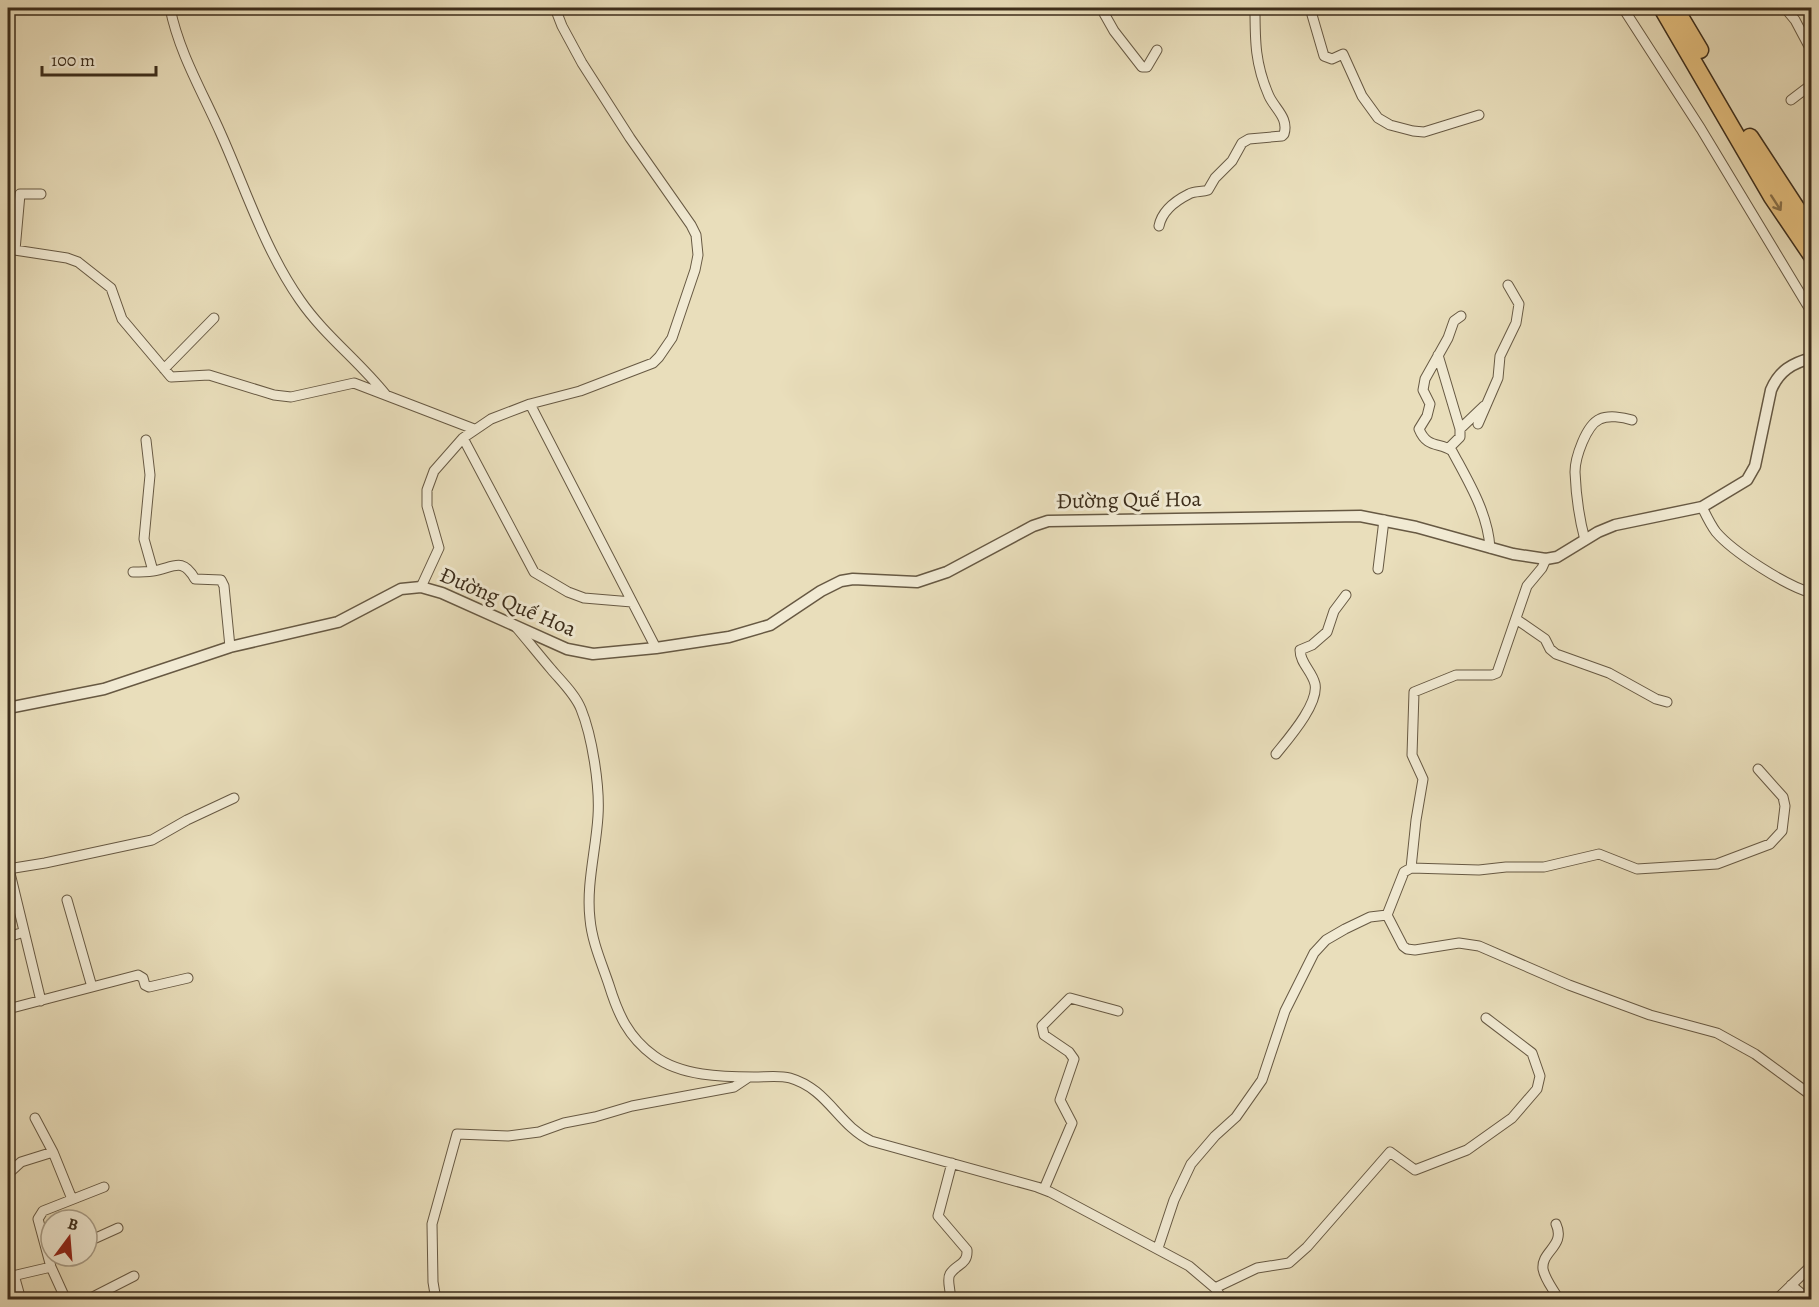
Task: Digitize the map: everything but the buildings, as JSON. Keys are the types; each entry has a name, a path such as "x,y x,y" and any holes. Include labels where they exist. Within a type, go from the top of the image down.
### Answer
{"highway":[{"path":"1662,8 1772,197 1812,256"},
{"path":"1676,8 1760,154 1812,232"}],"street":[{"path":"170,8 186,60 207,102 280,270 301,302 338,346 367,372 387,396"},
{"path":"421,587 439,548 427,506 427,490 434,471 463,438 491,419 530,404 580,391 653,363 672,338 695,270 698,244 691,225 630,138 582,63 555,8"},
{"path":"1101,8 1114,31 1142,67 1147,67 1157,50"},
{"path":"1160,226 1163,213 1171,206 1190,193 1208,190 1215,178 1232,161 1244,141 1284,134 1285,123 1270,98 1255,54 1255,8"},
{"path":"1310,8 1324,56 1332,58 1343,54 1362,96 1378,118 1403,129 1424,132 1479,115"},
{"path":"1623,8 1701,129 1812,313"},
{"path":"1785,8 1812,52"},
{"path":"1791,100 1812,84"},
{"path":"41,194 20,194 11,249 67,258 78,262 111,288 122,319 171,377 209,375 280,396 303,395 354,383 474,429"},
{"path":"1478,424 1498,378 1500,356 1516,323 1519,304 1508,285"},
{"path":"1461,316 1453,322 1448,338 1425,379 1423,390 1430,404 1427,416 1419,429 1431,444 1449,448 1464,473 1485,518 1489,531 1490,548"},
{"path":"164,369 214,318"},
{"path":"1438,355 1460,429 1460,437 1449,448"},
{"path":"1411,868 1416,819 1424,779 1412,755 1414,692 1456,675 1497,673 1527,586 1542,568 1546,559 1557,557 1598,532 1624,522 1702,507 1747,480 1755,466 1771,390 1775,381 1790,366 1812,358"},
{"path":"1460,429 1489,402"},
{"path":"530,404 656,648"},
{"path":"1586,540 1577,510 1575,470 1579,451 1597,420 1620,417 1632,420"},
{"path":"463,438 534,572 568,592 584,598 632,602"},
{"path":"146,440 150,475 144,539 153,571"},
{"path":"8,491 8,504"},
{"path":"1702,507 1716,531 1743,554 1797,589 1812,593"},
{"name":"Đường Quế Hoa","path":"8,708 104,689 230,647 338,622 401,589 421,587 442,593 567,649 579,652 592,654 656,648 729,637 770,625 821,591 841,581 853,579 917,582 947,572 1033,526 1048,521 1360,516 1384,520 1513,554 1546,559"},
{"path":"1378,569 1384,520"},
{"path":"133,572 153,571 177,564 185,566 195,579 221,580 224,586 230,647"},
{"path":"1276,754 1310,706 1315,691 1315,685 1302,661 1300,650 1312,645 1327,632 1334,611 1346,596"},
{"path":"1516,619 1545,639 1550,649 1556,654 1609,673 1656,699 1667,702"},
{"path":"515,625 572,694 581,709 598,793 589,897 590,921 618,1013 639,1044 667,1064 692,1072 749,1077 787,1077 796,1080 821,1094 861,1136 871,1141 1044,1189 1189,1266 1215,1288 1223,1299"},
{"path":"1758,769 1783,797 1785,806 1782,831 1770,844 1717,864 1637,869 1599,854 1544,867 1471,870 1411,868 1404,872 1387,915 1403,946 1407,949 1415,950 1459,943 1479,946 1569,985 1650,1015 1723,1036 1755,1054 1812,1096"},
{"path":"41,1001 8,869 152,840 187,820 234,798"},
{"path":"67,900 92,987"},
{"path":"1158,1248 1174,1200 1191,1164 1215,1136 1236,1117 1258,1089 1288,1002 1314,953 1326,940 1345,929 1370,917 1387,915"},
{"path":"8,937 24,932"},
{"path":"8,1009 138,975 149,987 188,978"},
{"path":"1044,1189 1072,1123 1060,1100 1074,1059 1069,1052 1044,1035 1042,1026 1070,998 1118,1011"},
{"path":"1215,1288 1257,1268 1284,1264 1292,1260 1307,1247 1390,1152 1414,1170 1467,1150 1512,1118 1537,1089 1540,1076 1532,1053 1486,1018"},
{"path":"436,1299 433,1282 432,1224 458,1134 508,1136 540,1132 564,1123 632,1106 734,1087 749,1077"},
{"path":"35,1118 53,1152 72,1199"},
{"path":"8,1174 21,1162 53,1152"},
{"path":"950,1299 952,1293 948,1278 966,1261 967,1256 967,1250 938,1216 952,1163"},
{"path":"50,1208 104,1187"},
{"path":"1556,1224 1559,1234 1558,1242 1543,1266 1547,1279 1559,1299"},
{"path":"99,1237 118,1228"},
{"path":"1776,1299 1812,1265"},
{"path":"21,1299 11,1276 39,1268"},
{"path":"53,1268 66,1299"},
{"path":"87,1299 134,1276"},
{"path":"1791,1285 1809,1299"}]}
